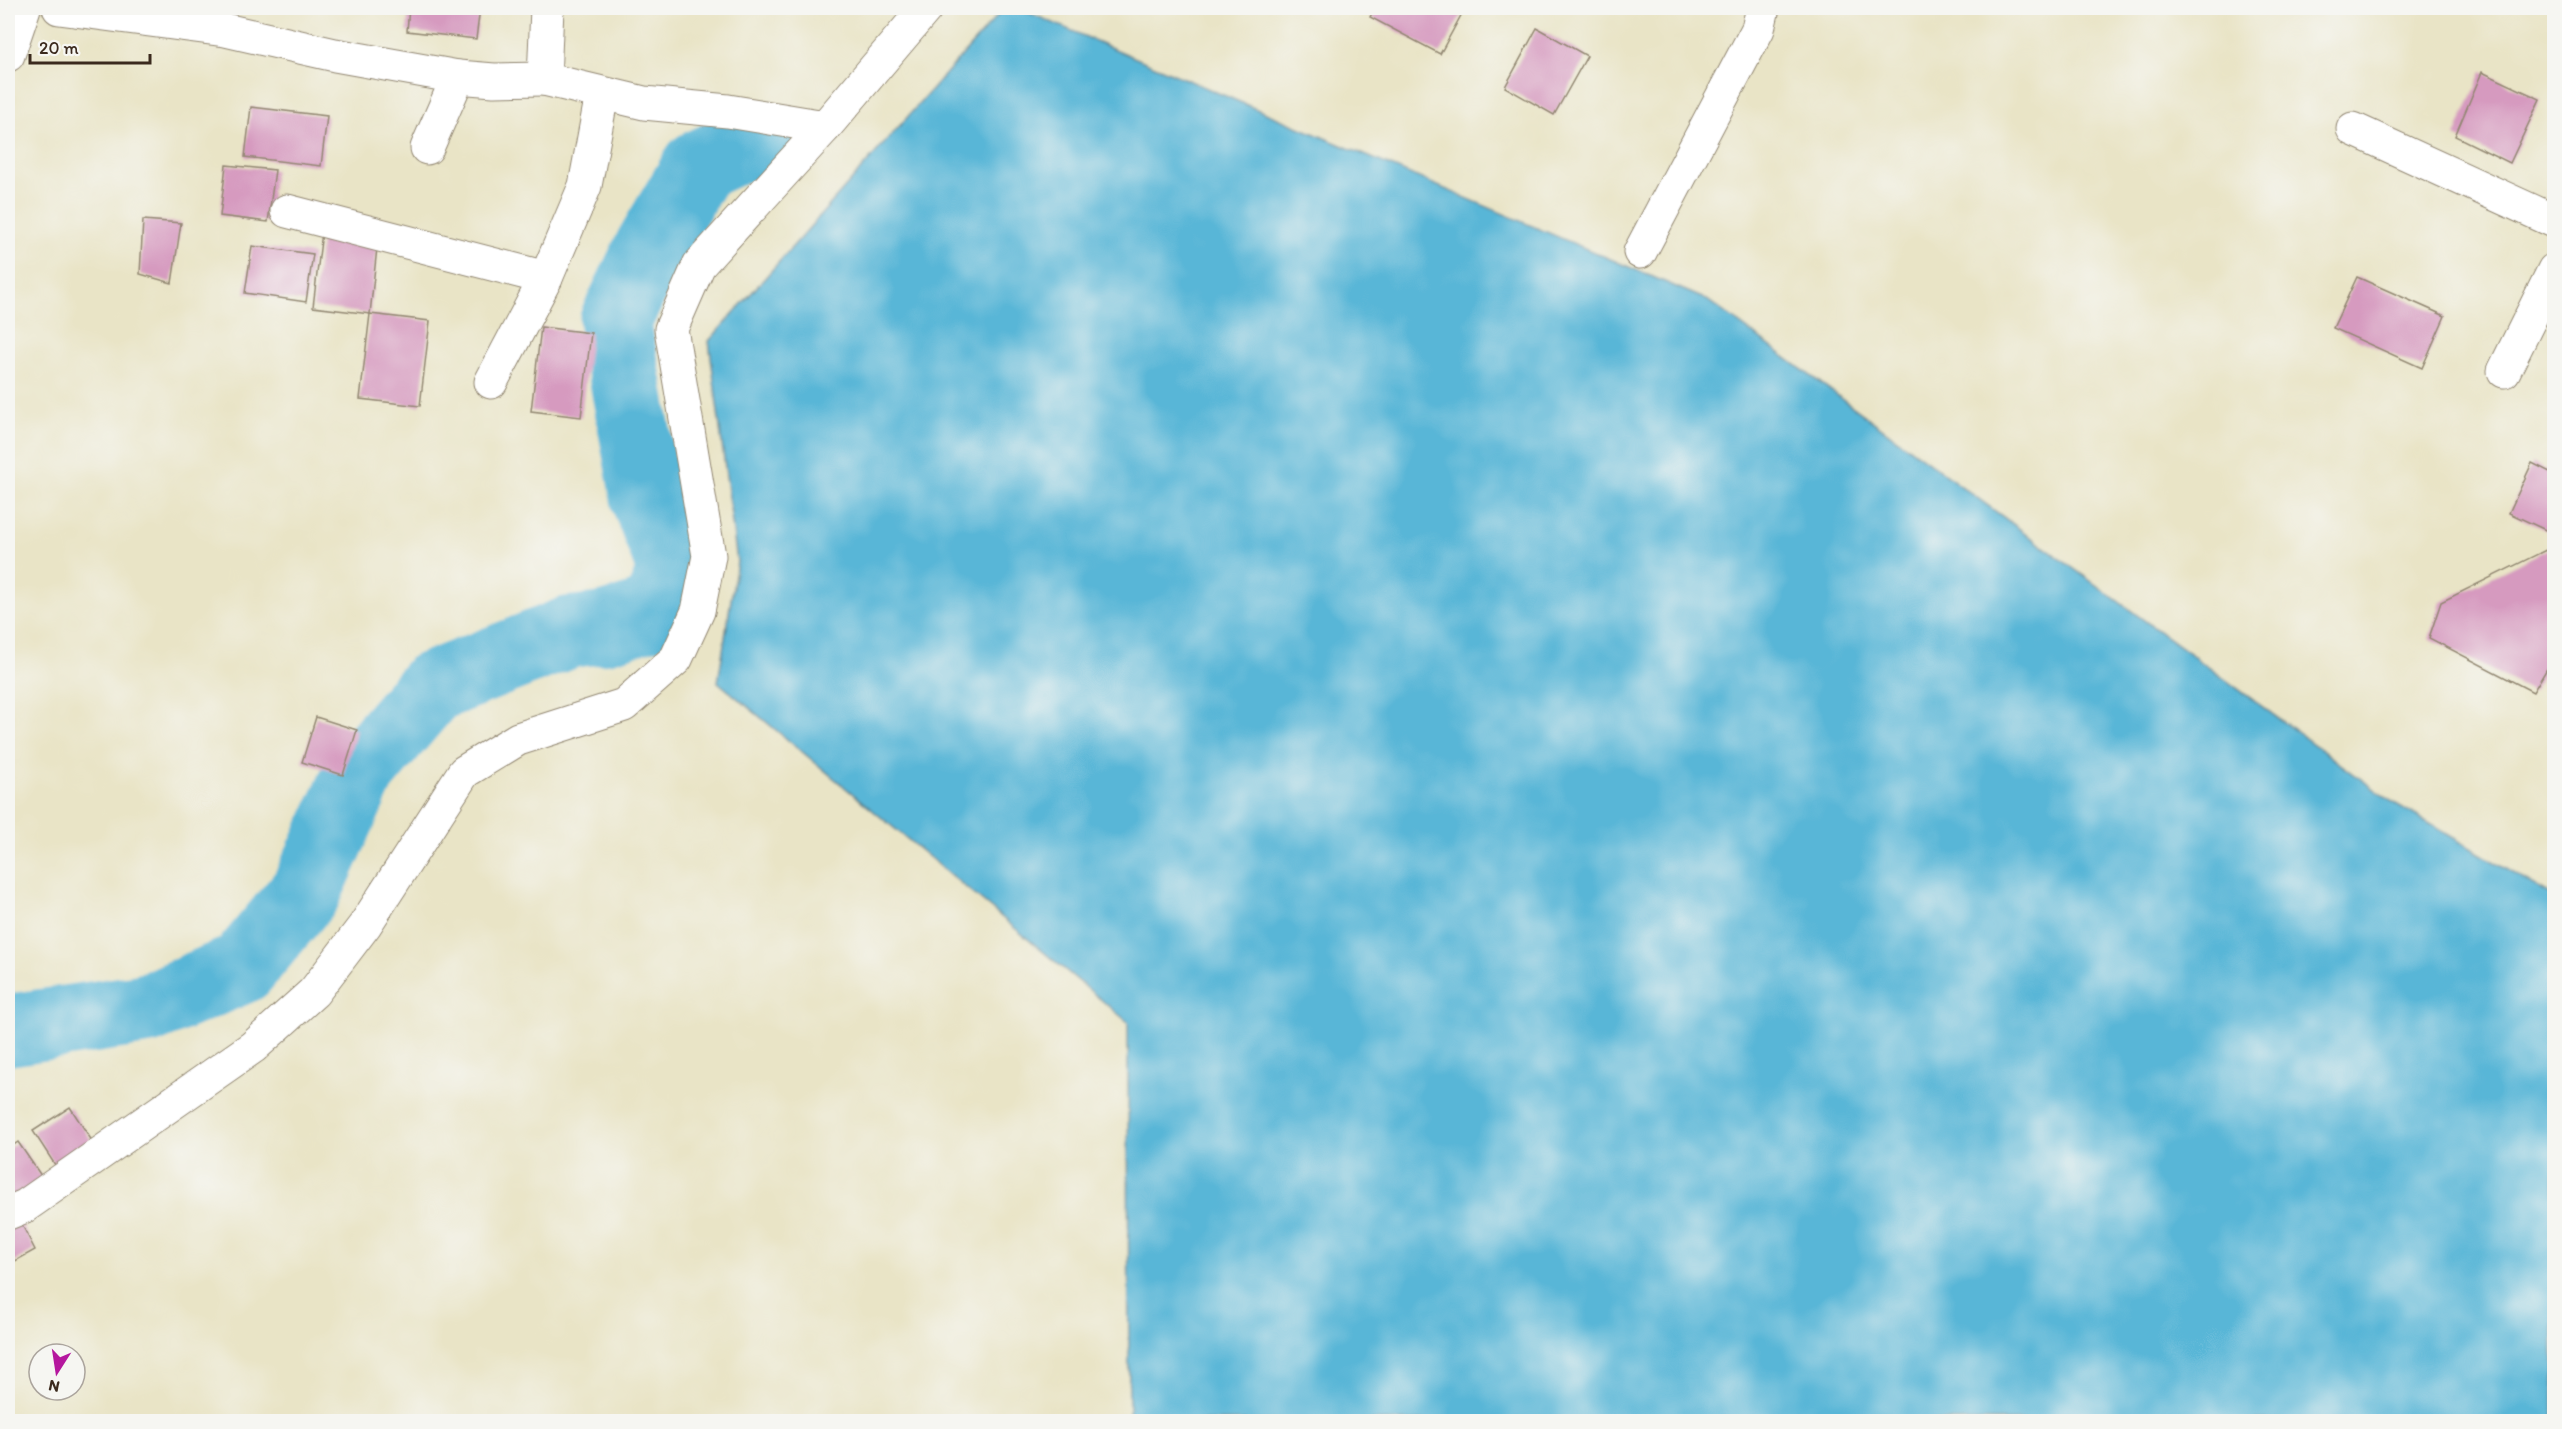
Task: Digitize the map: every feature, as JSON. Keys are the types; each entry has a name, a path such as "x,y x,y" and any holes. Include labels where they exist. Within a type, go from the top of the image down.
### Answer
{"street":[{"path":"8,55 24,8"},
{"path":"59,8 225,30 458,77 494,80 544,79 644,103 728,111 825,128"},
{"path":"544,79 547,8"},
{"path":"8,1213 25,1206 253,1047 314,992 365,925 464,772 518,739 624,705 676,659 698,611 710,556 671,329 699,265 825,128 926,8"},
{"path":"1640,252 1758,28 1763,8"},
{"path":"427,148 458,77"},
{"path":"491,382 546,278 585,186 602,94"},
{"path":"2353,129 2554,221"},
{"path":"287,211 546,278"},
{"path":"2504,371 2554,270"}],"water":[{"path":"1004,8 1018,8 1707,300 2391,801 2554,897 2554,1421 1129,1421 1128,1022 718,682 737,562 709,341"}],"building":[{"path":"409,8 480,8 476,39 407,31"},
{"path":"1375,8 1465,8 1440,54 1370,17"},
{"path":"1537,28 1587,56 1554,115 1505,87"},
{"path":"2482,72 2540,99 2510,163 2455,136"},
{"path":"251,107 327,116 321,166 245,157"},
{"path":"226,165 275,170 268,222 220,216"},
{"path":"143,220 181,223 172,283 140,274"},
{"path":"322,232 378,238 370,314 313,307"},
{"path":"252,246 313,254 306,302 245,293"},
{"path":"8,256 12,257 9,282 8,282"},
{"path":"2357,277 2445,316 2422,368 2333,328"},
{"path":"370,314 430,321 420,406 360,399"},
{"path":"541,327 591,333 581,417 531,411"},
{"path":"2532,463 2554,474 2554,534 2509,513"},
{"path":"2554,546 2554,657 2533,692 2429,638 2441,602"},
{"path":"316,717 357,730 343,775 302,762"},
{"path":"70,1107 96,1147 59,1171 33,1131"},
{"path":"18,1142 46,1183 8,1202 8,1149"},
{"path":"18,1217 35,1250 8,1265 8,1223"}],"waterway":[{"path":"8,1030 147,1009 242,968 306,891 361,770 432,687 570,632 604,628 657,612 673,569 647,500 615,322 651,246 698,166 760,137"}]}
